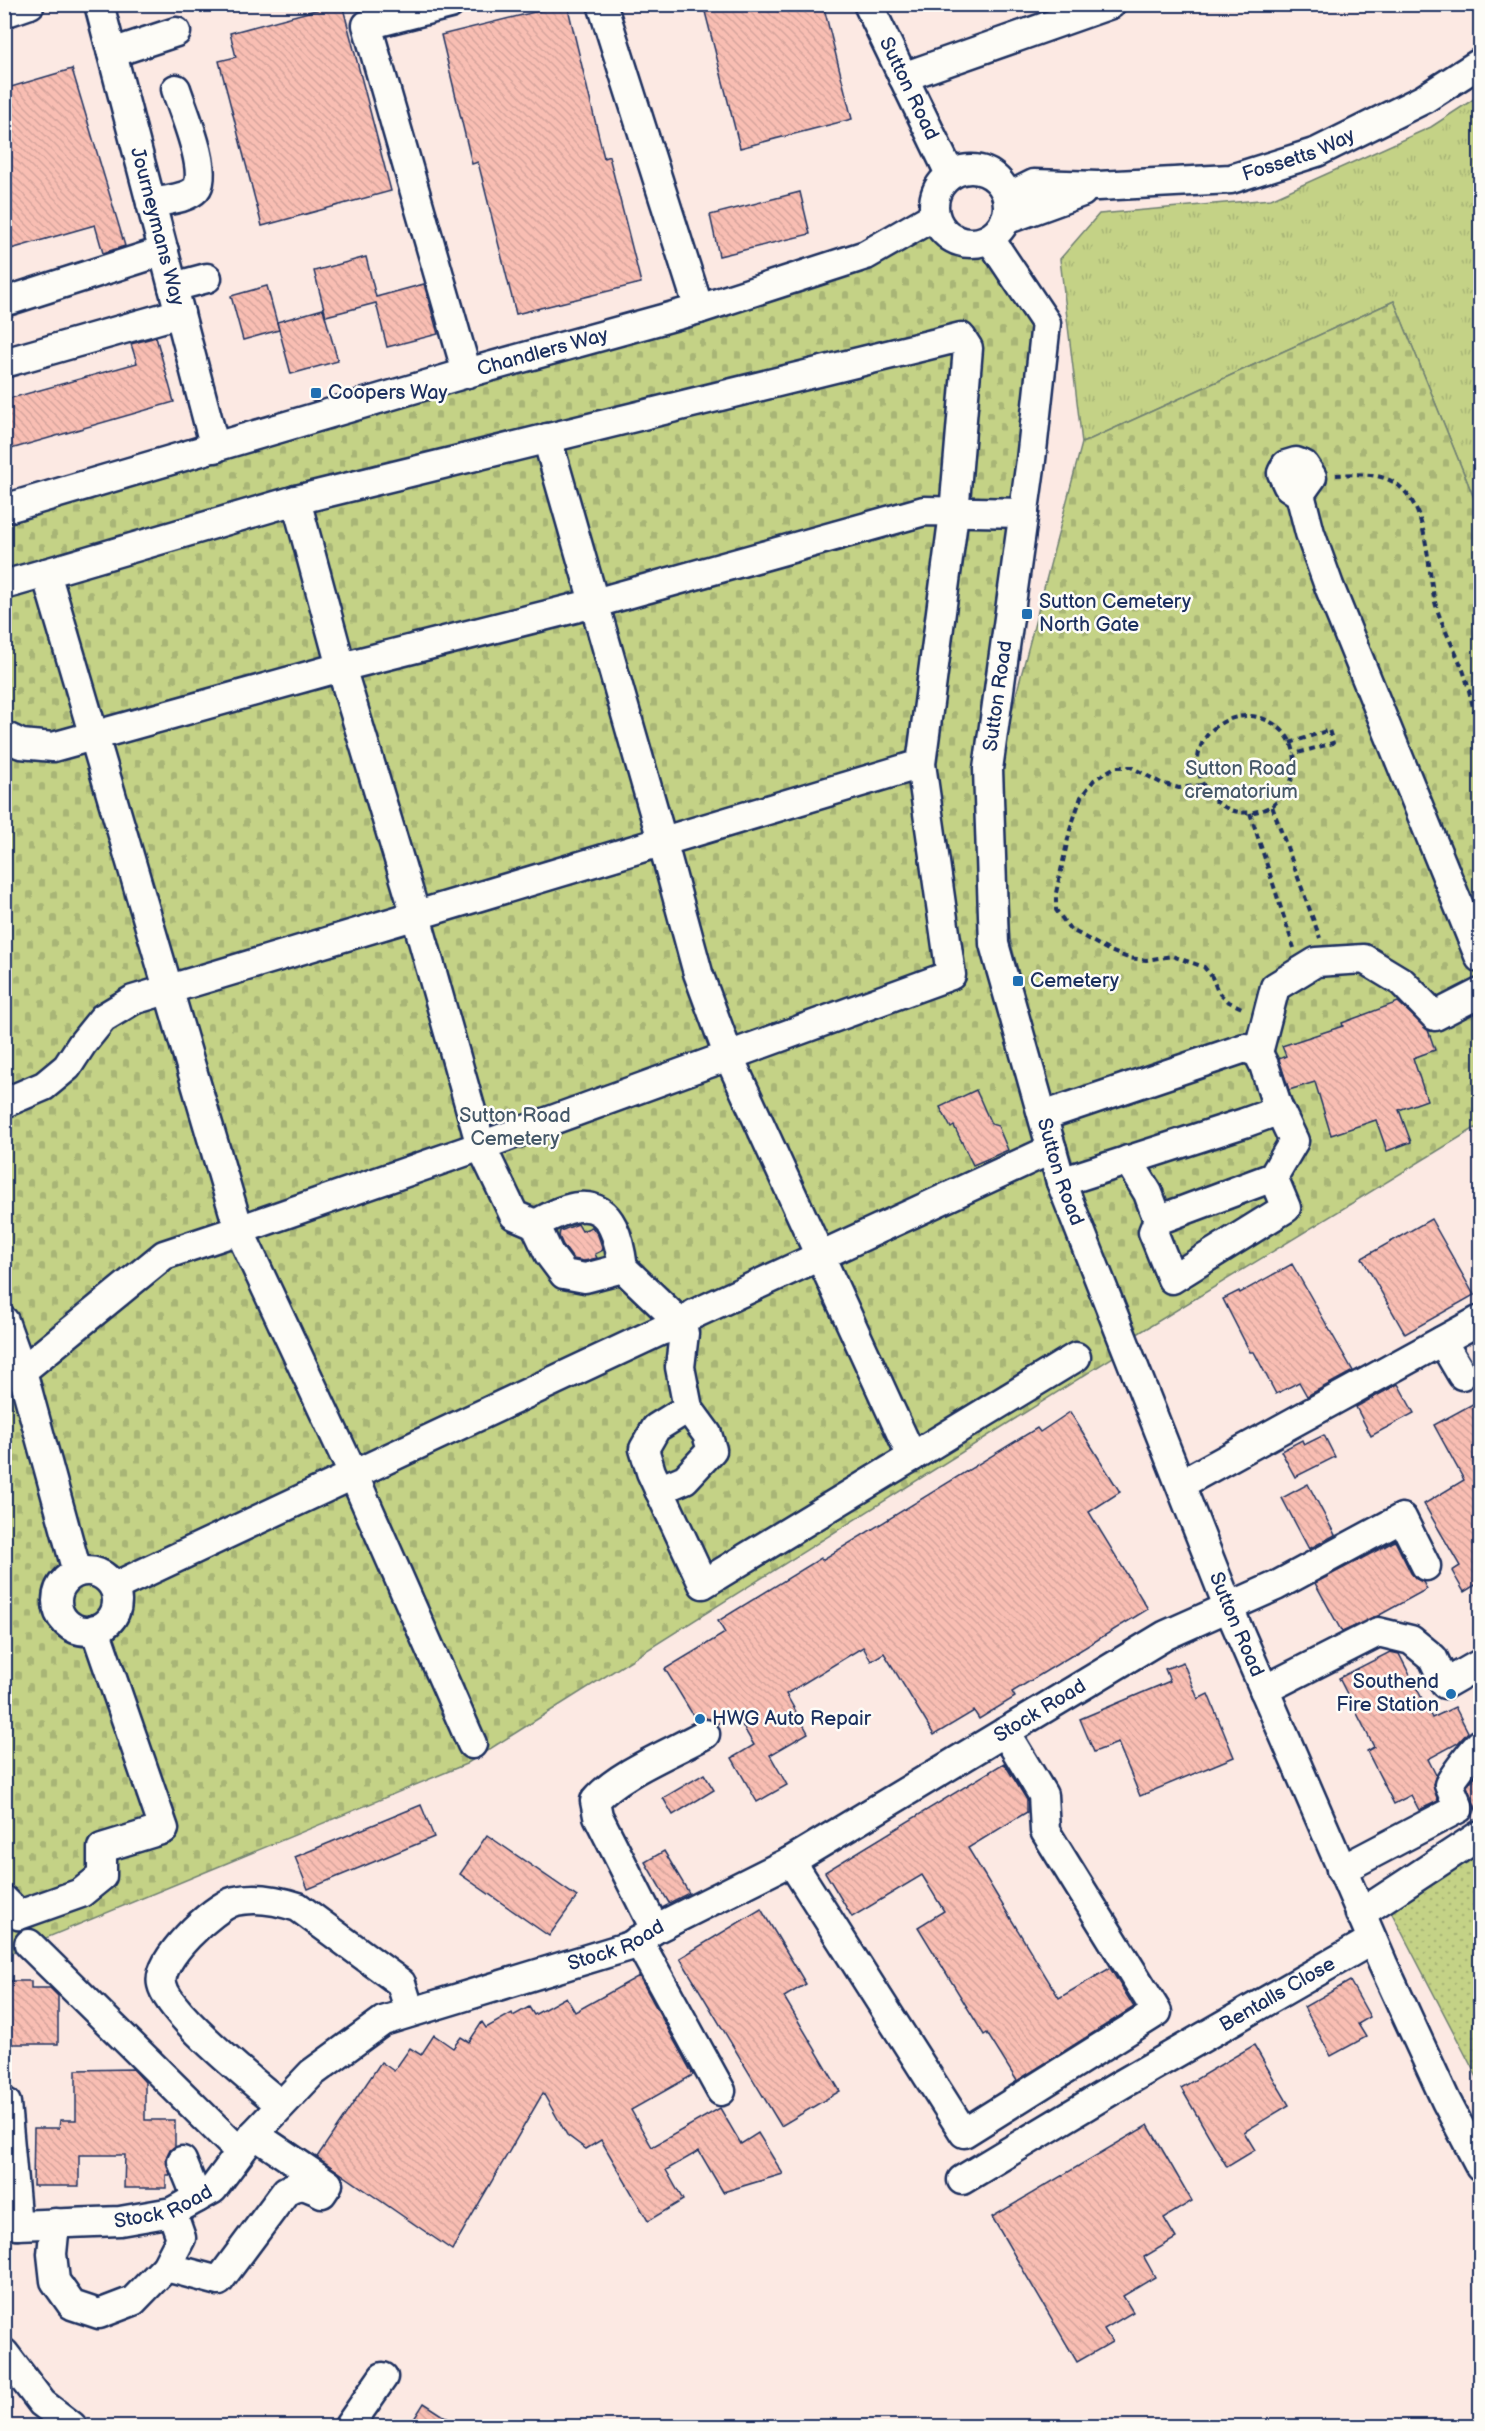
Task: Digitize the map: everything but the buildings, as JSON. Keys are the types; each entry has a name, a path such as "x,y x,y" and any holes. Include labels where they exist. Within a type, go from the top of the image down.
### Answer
{"street":[{"path":"4,13 30,4"},
{"name":"Journeymans Way","path":"99,4 215,448"},
{"path":"450,4 410,9 367,25 467,373"},
{"path":"602,4 699,309"},
{"name":"Sutton Road","path":"868,4 950,174 975,168 996,178 1001,218 1046,323 988,769 994,944 1061,1182 1228,1606 1360,1914 1446,2101 1480,2166"},
{"path":"903,77 1111,4"},
{"path":"112,53 176,32"},
{"name":"Fossetts Way","path":"1001,218 1034,184 1098,186 1231,179 1317,152 1424,99 1480,63"},
{"path":"151,203 187,195 195,191 199,184 199,160 176,89"},
{"path":"950,174 940,183 934,197 934,216 947,236 969,244 1001,218"},
{"name":"Chandlers Way","path":"4,509 467,373 699,309 866,255 934,216"},
{"path":"4,302 164,251"},
{"path":"4,363 176,300 207,278"},
{"path":"4,585 296,500 547,438 962,337 968,348 954,513 921,764 951,975 481,1146 164,1255 22,1371"},
{"path":"547,438 698,973 729,1057 822,1255 912,1457"},
{"path":"1306,486 1310,533 1329,586 1480,958"},
{"path":"296,500 341,667 416,916 481,1146 513,1215 535,1224 549,1254 564,1274 585,1278 623,1268"},
{"path":"4,736 21,744 53,747 341,667 595,603 924,511 1023,513"},
{"path":"46,573 239,1230 354,1476 472,1744"},
{"path":"4,1103 44,1086 68,1067 82,1044 103,1018 133,1000 921,764"},
{"path":"1158,1220 1273,1177 1294,1142 1277,1105 1258,1053 1275,987 1316,962 1364,959 1402,982 1435,1016 1480,993"},
{"path":"1043,1116 1224,1054 1245,1048 1258,1053"},
{"path":"1061,1182 1269,1114 1277,1105"},
{"path":"114,1587 1052,1149"},
{"path":"1128,1160 1148,1193 1158,1220 1153,1232 1173,1279 1286,1208 1273,1177"},
{"path":"535,1224 579,1207 593,1208 602,1213 619,1239 623,1268 680,1322 680,1367 688,1408 707,1434 712,1450 685,1479 659,1490"},
{"path":"1181,1484 1480,1320"},
{"path":"4,1321 22,1371 78,1572"},
{"path":"1442,1341 1462,1375"},
{"path":"688,1408 656,1428 644,1449 659,1490 703,1584 1076,1357"},
{"name":"Stock Road","path":"11,2224 120,2221 172,2212 213,2189 247,2143 312,2073 383,2020 630,1946 791,1861 1166,1635 1276,1586 1402,1518 1426,1566"},
{"path":"94,1571 106,1578 114,1587 117,1600 115,1612 105,1625 83,1630 72,1627 60,1613 58,1605 60,1589 69,1577 78,1572 94,1571"},
{"path":"4,1900 19,1915 81,1893 102,1876 102,1848 164,1829 95,1629"},
{"path":"1264,1690 1378,1632 1411,1640 1433,1658 1445,1684 1480,1664"},
{"path":"791,1861 964,2133 1156,2012 1045,1831 1043,1795 1005,1732"},
{"path":"705,1734 605,1790 595,1801 598,1816 647,1935 721,2091"},
{"path":"1341,1870 1460,1808 1449,1785 1452,1776 1466,1763 1475,1747 1480,1744"},
{"path":"1360,1914 1480,1835"},
{"path":"281,2105 219,2053 173,2004 161,1984 163,1969 183,1941 213,1914 232,1902 250,1898 278,1901 298,1907 401,1983 410,2012"},
{"name":"Bentalls Close","path":"962,2180 1122,2084 1372,1940"},
{"path":"28,1944 247,2143 328,2184 322,2193 309,2187 296,2185 286,2191 219,2281 166,2267"},
{"path":"6,2103 11,2224"},
{"path":"182,2161 197,2198"},
{"path":"55,2223 52,2254 55,2282 72,2305 99,2314 133,2301 166,2267 181,2238 172,2212"},
{"path":"4,2353 42,2403 72,2427"},
{"path":"349,2427 383,2377"}],"path":[{"path":"1306,486 1339,475 1385,478 1399,486 1411,501 1420,518 1424,534 1436,605 1464,674 1480,728"},
{"path":"1243,716 1259,717 1276,726 1290,743 1294,754 1295,773 1291,785 1281,800 1272,806 1250,813 1227,809 1219,805 1202,785 1198,771 1200,749 1207,736 1223,722 1243,716"},
{"path":"1290,743 1329,730 1333,743 1294,754"},
{"path":"1202,785 1179,788 1161,783 1131,767 1115,767 1094,780 1081,797 1070,830 1056,892 1056,910 1070,928 1108,950 1128,958 1146,960 1172,956 1204,967 1212,977 1218,992 1227,1001 1252,1013"},
{"path":"1272,806 1322,943"},
{"path":"1250,813 1295,952"}],"green space":[{"path":"1480,95 1480,513 1394,301 1082,443 1060,259 1099,214 1271,199 1431,127"},
{"name":"Sutton Road Cemetery","path":"934,216 946,232 957,241 971,243 990,239 1046,323 988,769 994,944 1126,1349 466,1764 5,1955 5,509 699,309"},
{"name":"Sutton Road crematorium","path":"1394,301 1480,513 1480,1125 1129,1339 1043,1069 1010,939 1000,756 1082,443"},
{"path":"1480,1835 1480,2083 1384,1898"}],"place":[{"name":"Coopers Way","path":"316,393"},
{"name":"Sutton Cemetery North Gate","path":"1027,614"},
{"name":"Cemetery","path":"1018,981"},
{"name":"Southend Fire Station","path":"1451,1694"},
{"name":"HWG Auto Repair","path":"700,1719"}]}
